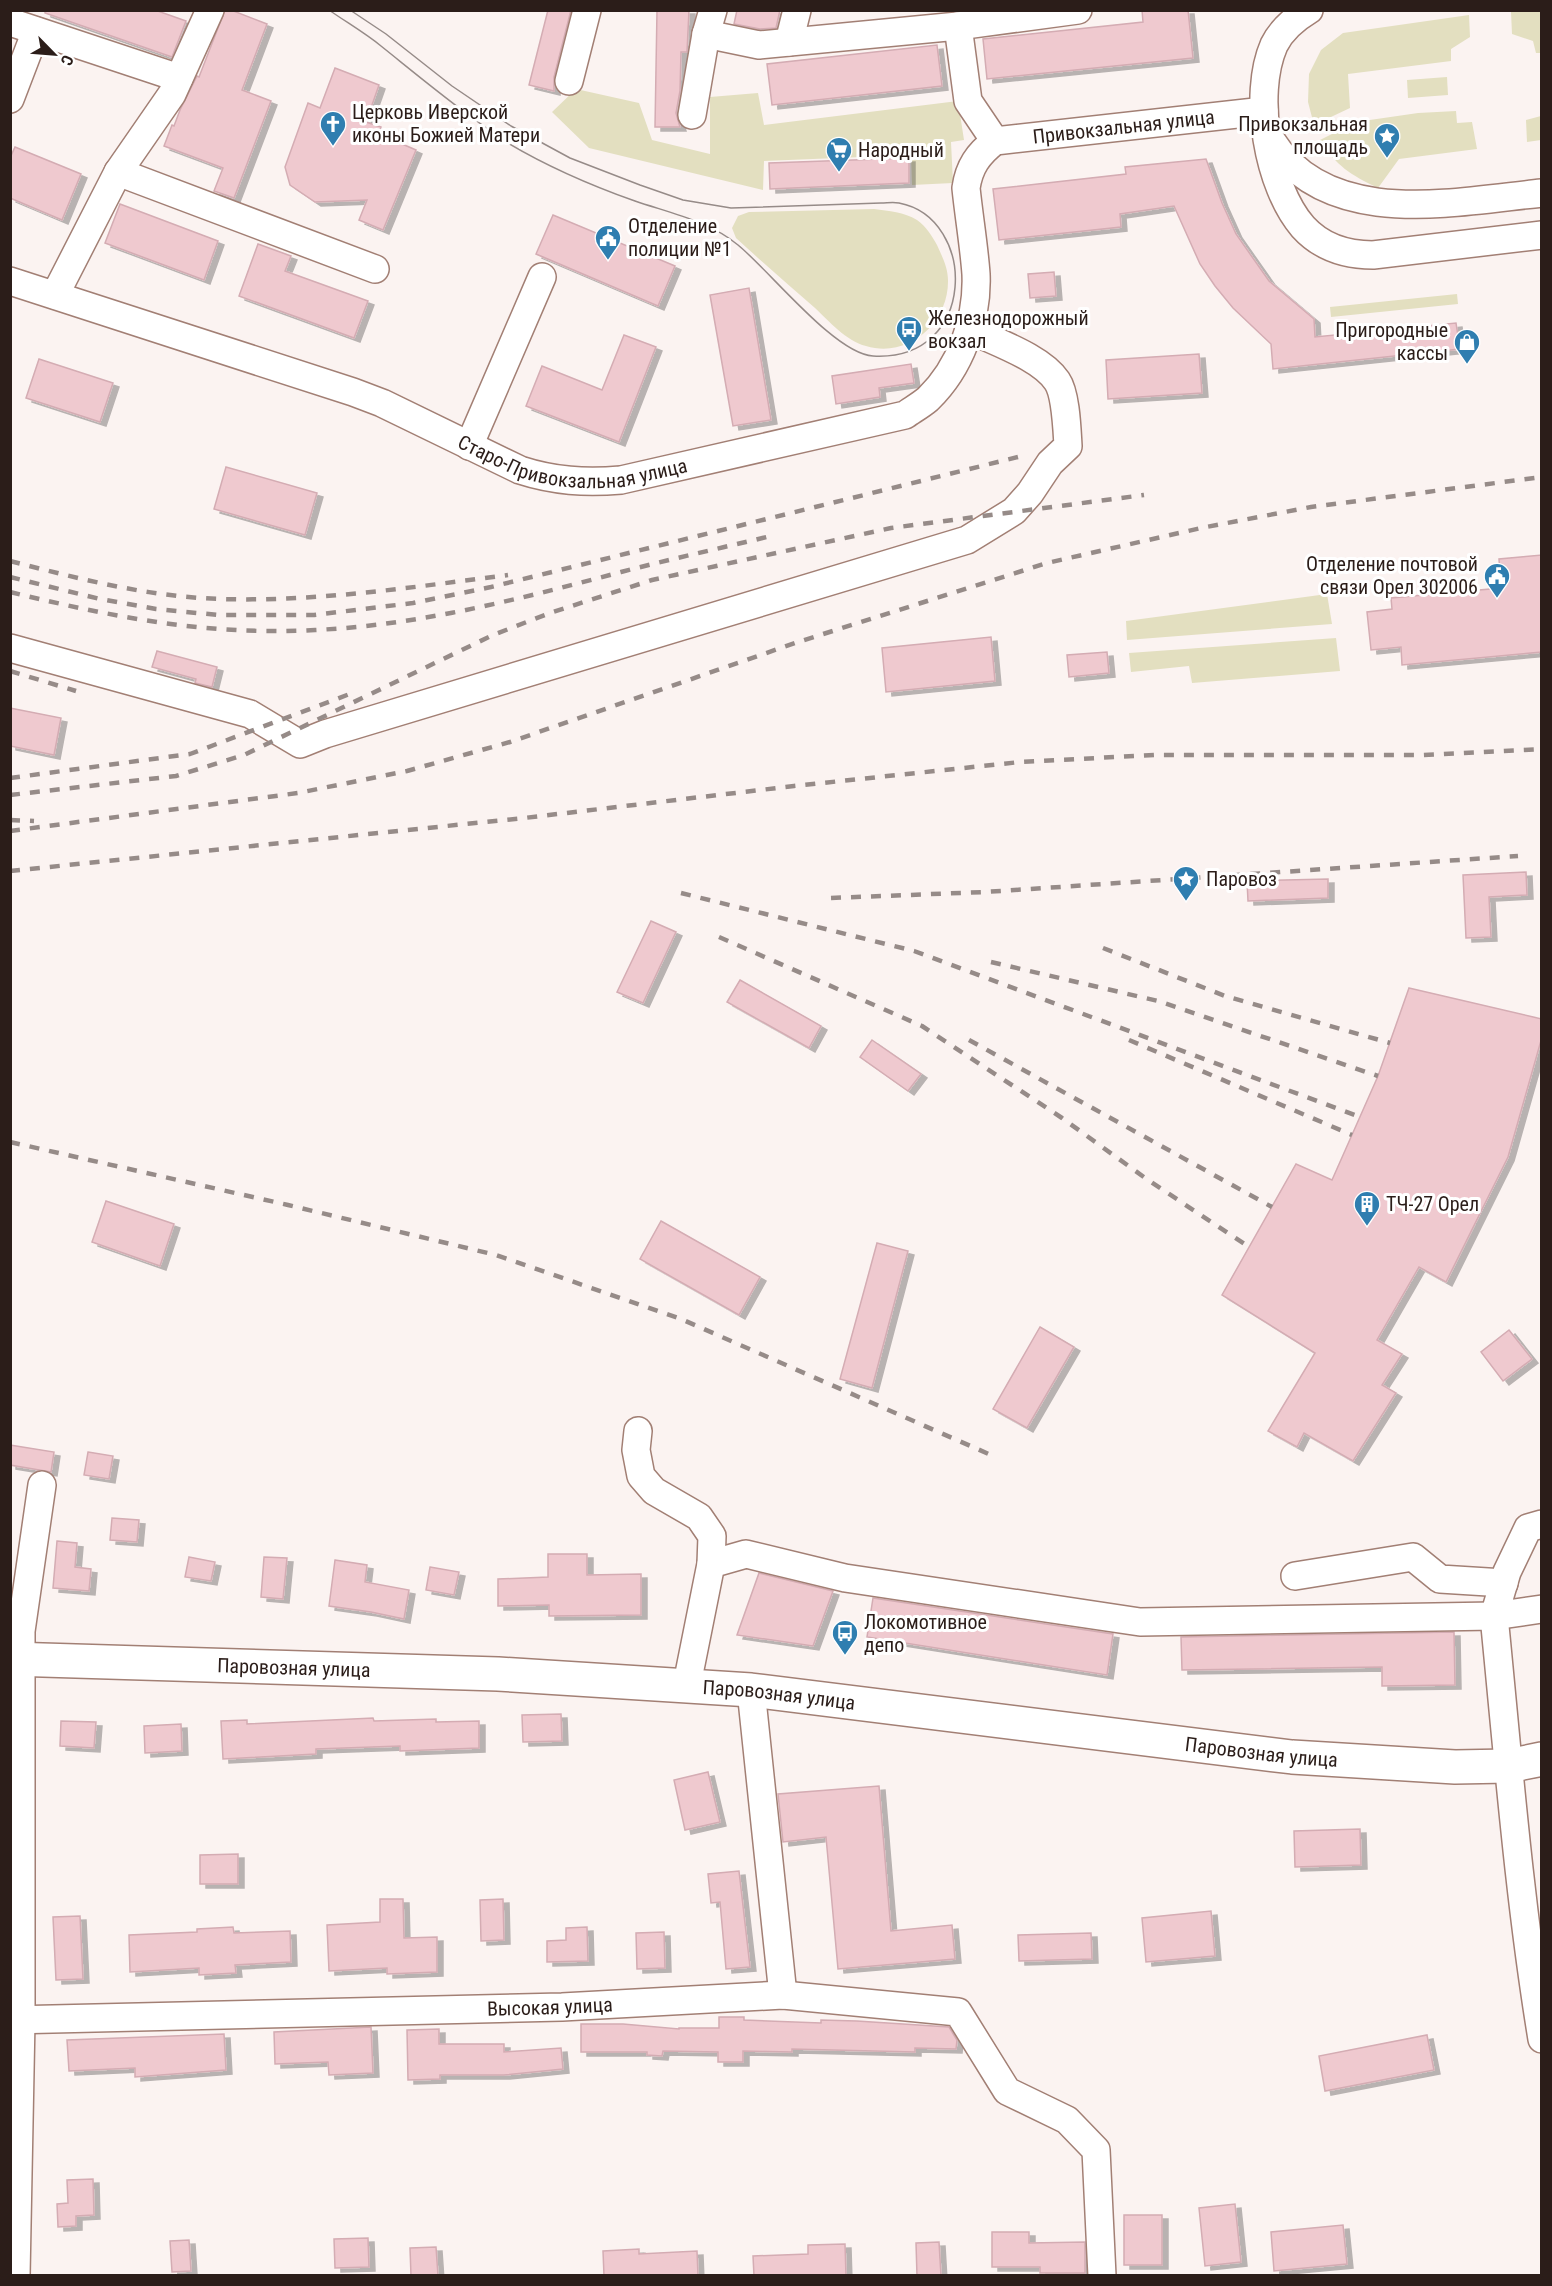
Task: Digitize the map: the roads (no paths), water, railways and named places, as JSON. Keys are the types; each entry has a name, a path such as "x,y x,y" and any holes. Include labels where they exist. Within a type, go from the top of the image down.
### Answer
{"main road":[{"name":"Паровозная улица","path":"15,1659 498,1674 687,1684 1292,1757 1455,1767 1508,1766 1542,1760"}],"street":[{"path":"55,295 118,172 172,94 210,10"},
{"path":"569,81 586,10"},
{"path":"789,42 796,10"},
{"path":"692,115 710,22 759,45 941,22 1078,10"},
{"path":"1309,10 1291,21 1275,44 1268,64 1265,122 1281,192 1291,212 1305,229 1321,242 1338,251 1355,255 1373,255 1542,235"},
{"path":"10,22 179,78"},
{"path":"941,22 968,102 995,141"},
{"path":"10,99 36,31"},
{"path":"1265,122 1281,156 1301,173 1334,192 1366,202 1400,205 1423,204 1542,193"},
{"name":"Привокзальная улица","path":"995,141 1265,122"},
{"name":"Старо-Привокзальная улица","path":"10,281 382,403 520,470 543,477 594,482 621,480 905,415 926,401 942,383 958,358 969,329 976,276 966,188 974,160 995,141"},
{"path":"118,172 375,269"},
{"path":"470,446 542,277"},
{"path":"10,648 250,714 300,744 325,734 967,540 1014,511 1030,493 1050,463 1068,446 1066,411 1058,382 1035,360 969,329"},
{"path":"638,1431 636,1450 641,1476 654,1491 699,1516 712,1536 711,1564 687,1684"},
{"path":"16,2276 15,1659 42,1485"},
{"path":"1542,1524 1528,1528 1504,1583 1494,1616 1508,1766 1542,2039"},
{"path":"711,1564 746,1554 845,1578 1140,1622 1494,1616 1542,1609"},
{"path":"1295,1576 1413,1557 1440,1579 1504,1583"},
{"path":"751,1690 783,1995"},
{"name":"Высокая улица","path":"16,2020 562,2007 783,1995 958,2012 1007,2091 1067,2120 1096,2150 1102,2276"}],"tram line":[{"path":"329,10 375,41 503,140 584,181 635,201 689,218 727,237 751,257 822,327 858,352 873,356 908,352 932,337 948,314 955,287 953,260 943,234 925,214 899,203 731,208 683,200 640,185 570,158 511,126 452,86 386,34 350,10"}],"railway":[{"path":"10,577 100,599 156,609 218,615 314,615 413,603 491,587 1018,457"},
{"path":"10,831 298,793 407,771 510,742 798,642 1047,563 1201,528 1311,507 1542,477"},
{"path":"10,795 176,776 244,755 493,635 550,613 652,580 891,528 1144,495"},
{"path":"10,592 161,623 237,630 315,630 393,623 470,609 771,536"},
{"path":"10,561 141,591 221,599 329,596 508,575"},
{"path":"10,671 76,691"},
{"path":"10,778 190,754 355,692"},
{"path":"10,871 524,818 1020,762 1154,755 1423,755 1542,749"},
{"path":"10,820 34,821"},
{"path":"831,898 985,892 1518,856"},
{"path":"681,893 914,951 1360,1117"},
{"path":"719,937 922,1026 1062,1118 1148,1180 1249,1247"},
{"path":"1103,948 1225,996 1390,1043"},
{"path":"991,962 1158,1001 1378,1076"},
{"path":"969,1040 1272,1207"},
{"path":"1129,1040 1352,1135"},
{"path":"10,1142 496,1255 681,1319 991,1455"}],"place":[{"name":"Церковь Иверской иконы Божией Матери","path":"333,147"},
{"name":"Привокзальная площадь","path":"1387,159"},
{"name":"Народный","path":"839,173"},
{"name":"Отделение полиции №1","path":"608,261"},
{"name":"Железнодорожный вокзал","path":"909,352"},
{"name":"Пригородные кассы","path":"1467,365"},
{"name":"Отделение почтовой связи Орел 302006","path":"1497,599"},
{"name":"Паровоз","path":"1186,902"},
{"name":"ТЧ-27 Орел","path":"1367,1227"},
{"name":"Локомотивное депо","path":"845,1656"}]}
